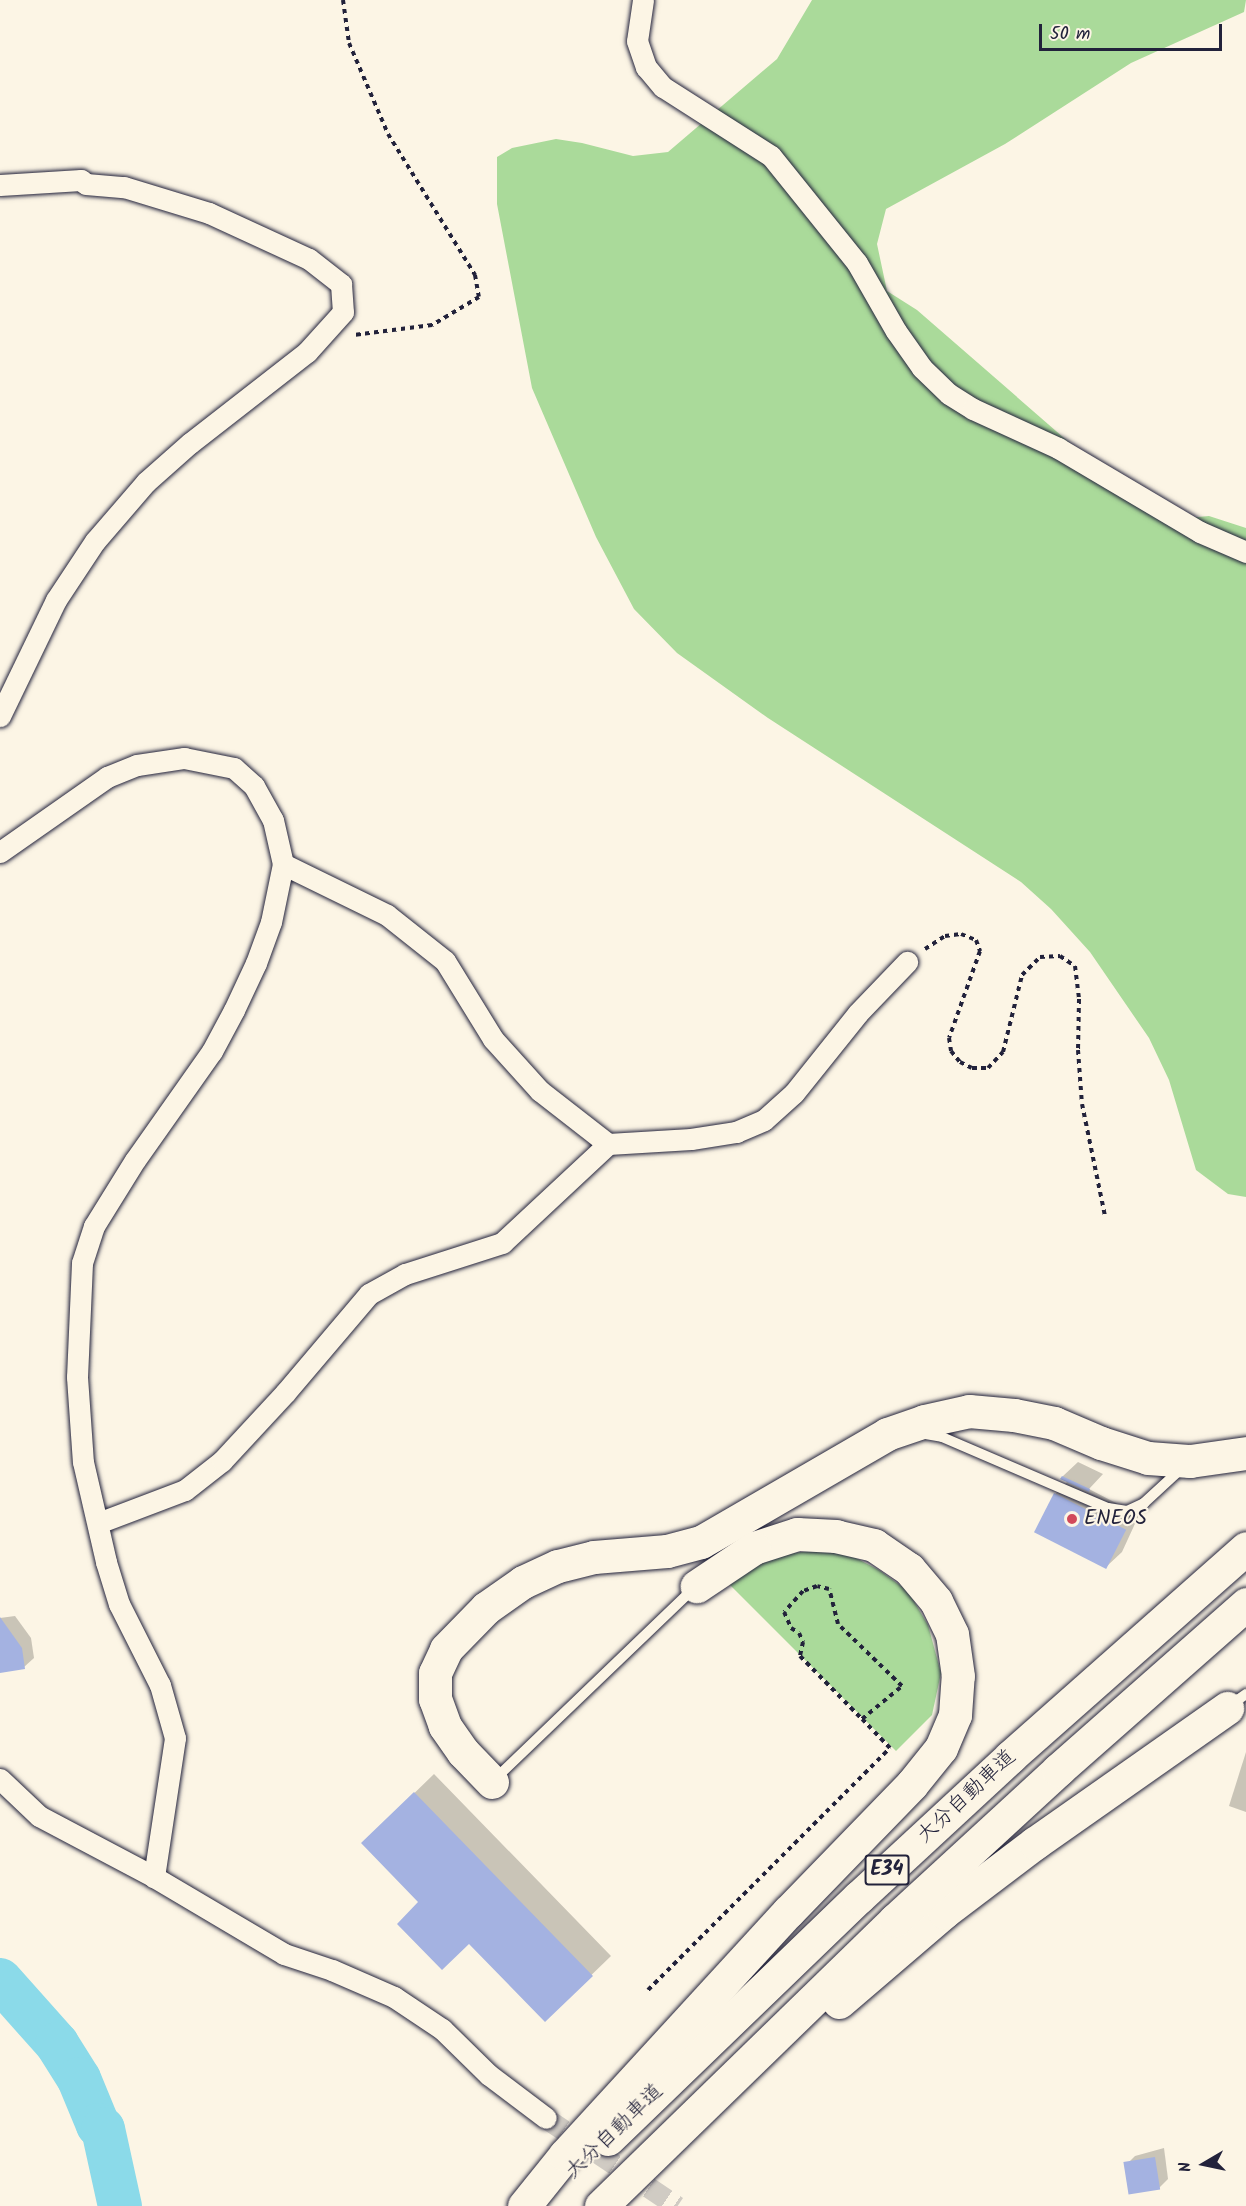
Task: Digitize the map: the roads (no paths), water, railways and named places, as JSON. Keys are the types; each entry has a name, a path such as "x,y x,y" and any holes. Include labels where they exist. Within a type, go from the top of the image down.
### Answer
{"highway":[{"path":"492,1782 463,1752 445,1726 435,1699 435,1673 446,1649 486,1608 523,1582 558,1566 594,1557 667,1551 701,1542 887,1434 924,1421 969,1412 1014,1415 1054,1423 1101,1443 1148,1458 1190,1461 1246,1453"},
{"path":"524,2206 565,2155 701,2007 912,1784 941,1748 955,1715 958,1676 953,1645 951,1634 936,1601 909,1569 874,1545 836,1536 796,1534 754,1548 696,1586"},
{"name":"大分自動車道","path":"542,2206 859,1897 1010,1757 1246,1548"},
{"name":"大分自動車道","path":"601,2206 895,1920 1058,1770 1246,1604"},
{"path":"619,2206 761,2070 944,1912 1035,1843 1236,1701"}],"street":[{"path":"643,0 637,41 646,67 663,87 771,156 857,263 896,331 922,368 950,394 973,409 1058,448 1200,532 1246,552"},
{"path":"0,185 81,180 86,184 124,187 188,206 309,260 341,284 342,312 324,336 190,442 154,474 94,541 56,600 0,716"},
{"path":"0,852 106,777 137,765 184,758 234,768 254,786 273,820 283,864 271,922 256,963 234,1010 212,1051 135,1160 94,1226 82,1263 77,1377 83,1462 119,1604 160,1685 176,1738 154,1877"},
{"path":"283,864 387,915 445,961 500,1048 540,1091 608,1144"},
{"path":"98,1523 184,1490 222,1461 285,1393 369,1294 405,1274 501,1243 608,1144 736,1132 764,1120 794,1093 858,1013 906,962"},
{"path":"0,1779 39,1816 154,1877 284,1954 332,1970 394,1997 442,2029 489,2075 546,2118"}],"lane":[{"path":"887,1434 919,1433 942,1437 1108,1508 1127,1511 1144,1503 1190,1461"},
{"path":"492,1782 696,1586"}],"waterway":[{"path":"0,1980 57,2044 79,2079 98,2125 103,2129 120,2206"}],"tunnel":[{"path":"546,2118 677,2206"}],"place":[{"name":"ENEOS","path":"1072,1519"}]}
